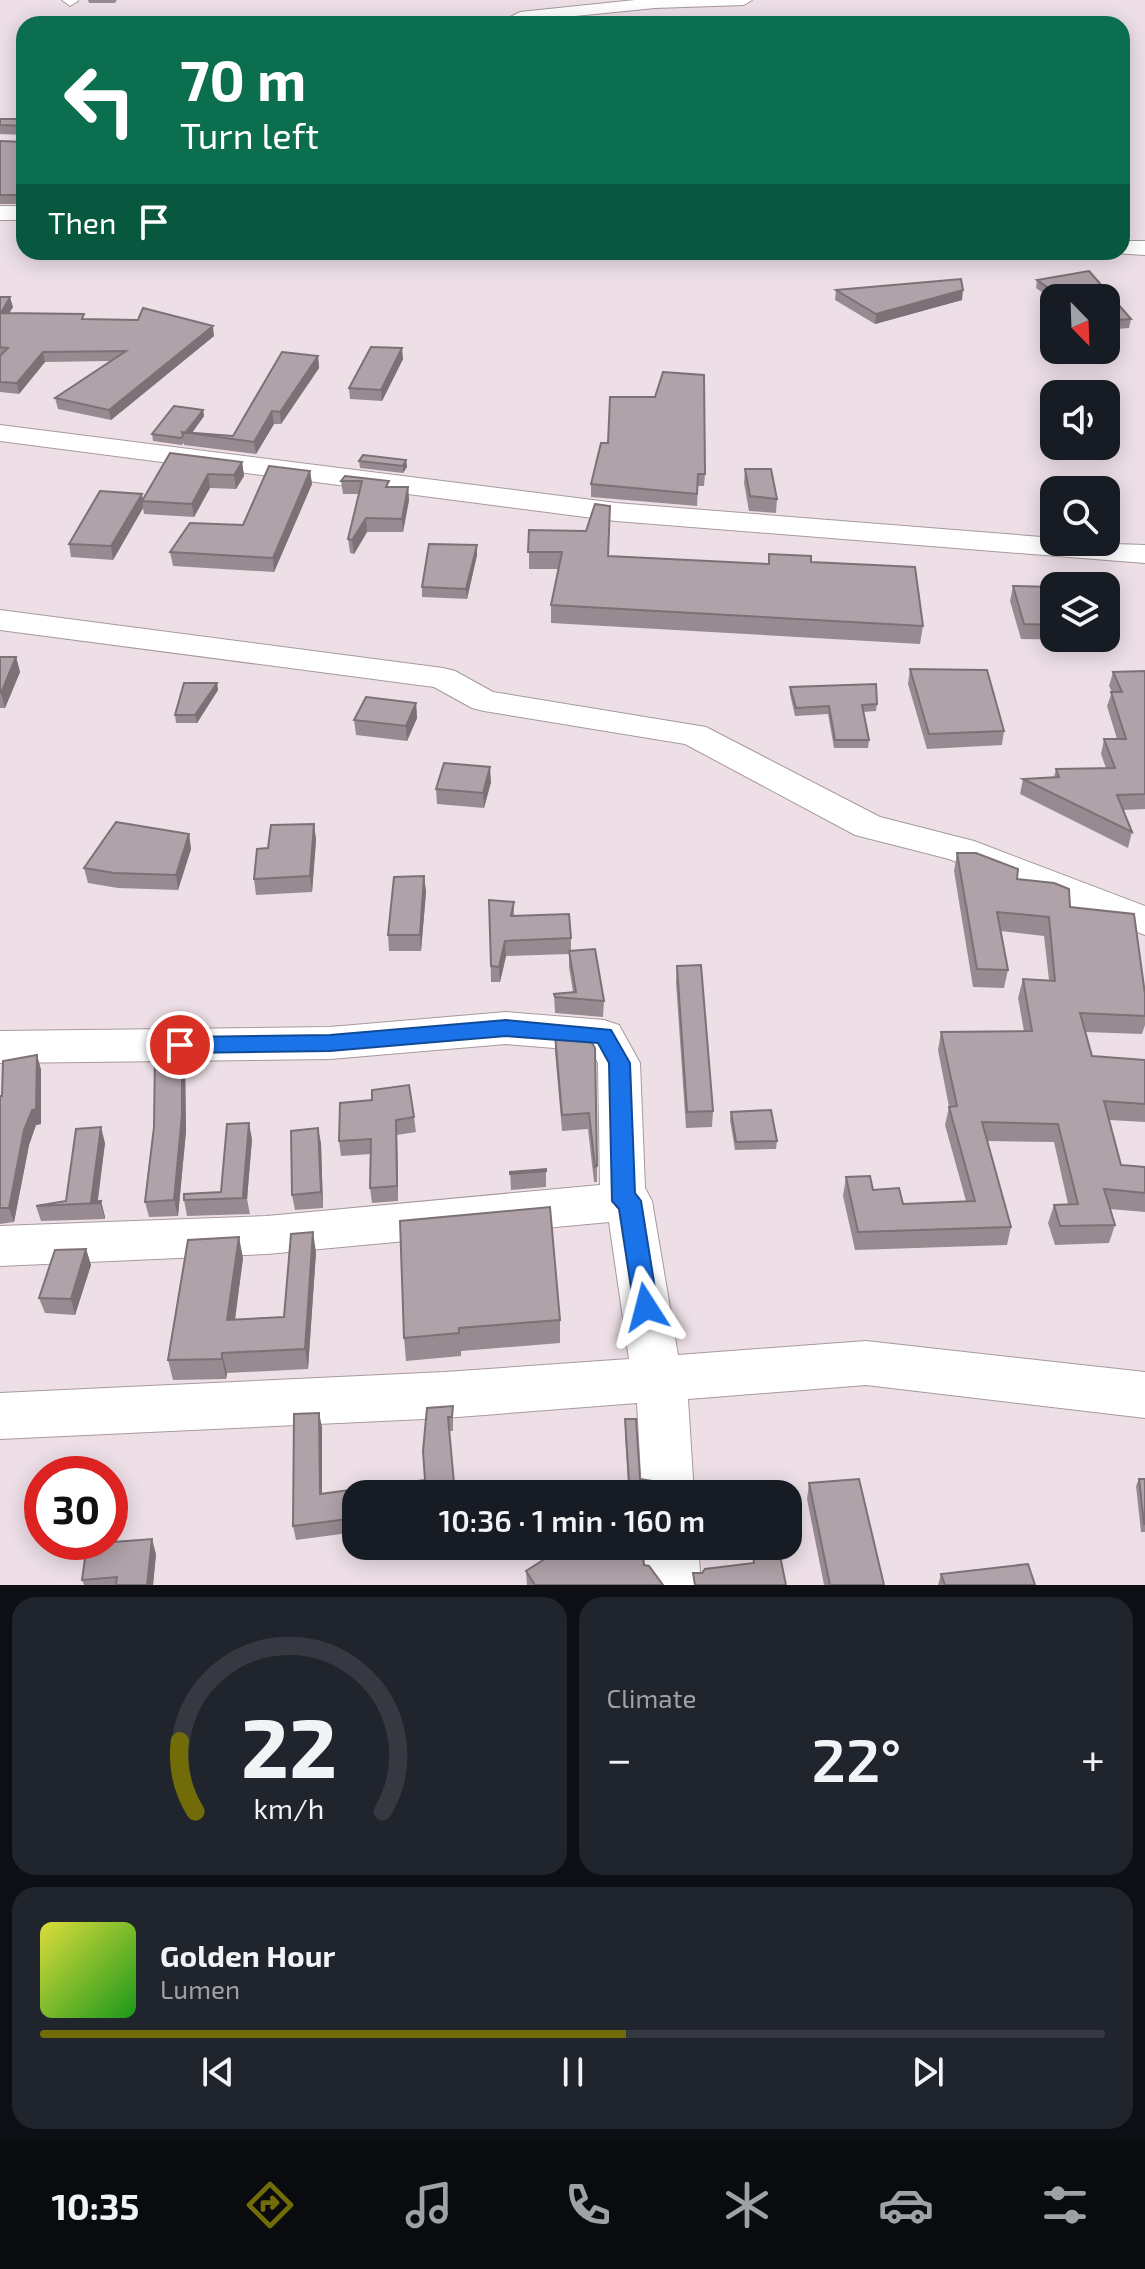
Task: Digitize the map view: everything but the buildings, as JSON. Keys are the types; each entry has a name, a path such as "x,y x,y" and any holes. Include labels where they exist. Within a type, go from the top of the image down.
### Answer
{"street":[{"path":"530,16 655,3 744,0"},
{"path":"0,433 616,512 1145,554"},
{"path":"0,620 443,678 484,701 694,735 868,826 961,850 1145,921"},
{"path":"0,1047 330,1043 506,1028 604,1036 619,1063 623,1201"},
{"path":"0,1246 267,1235 629,1201 654,1360 661,1379 667,1480"},
{"path":"0,1416 445,1395 866,1363 1145,1395"},
{"path":"672,1560 673,1585"}],"route":[{"path":"180,1045 330,1043 506,1028 604,1036 619,1063 623,1201 629,1201 646,1307"}]}
